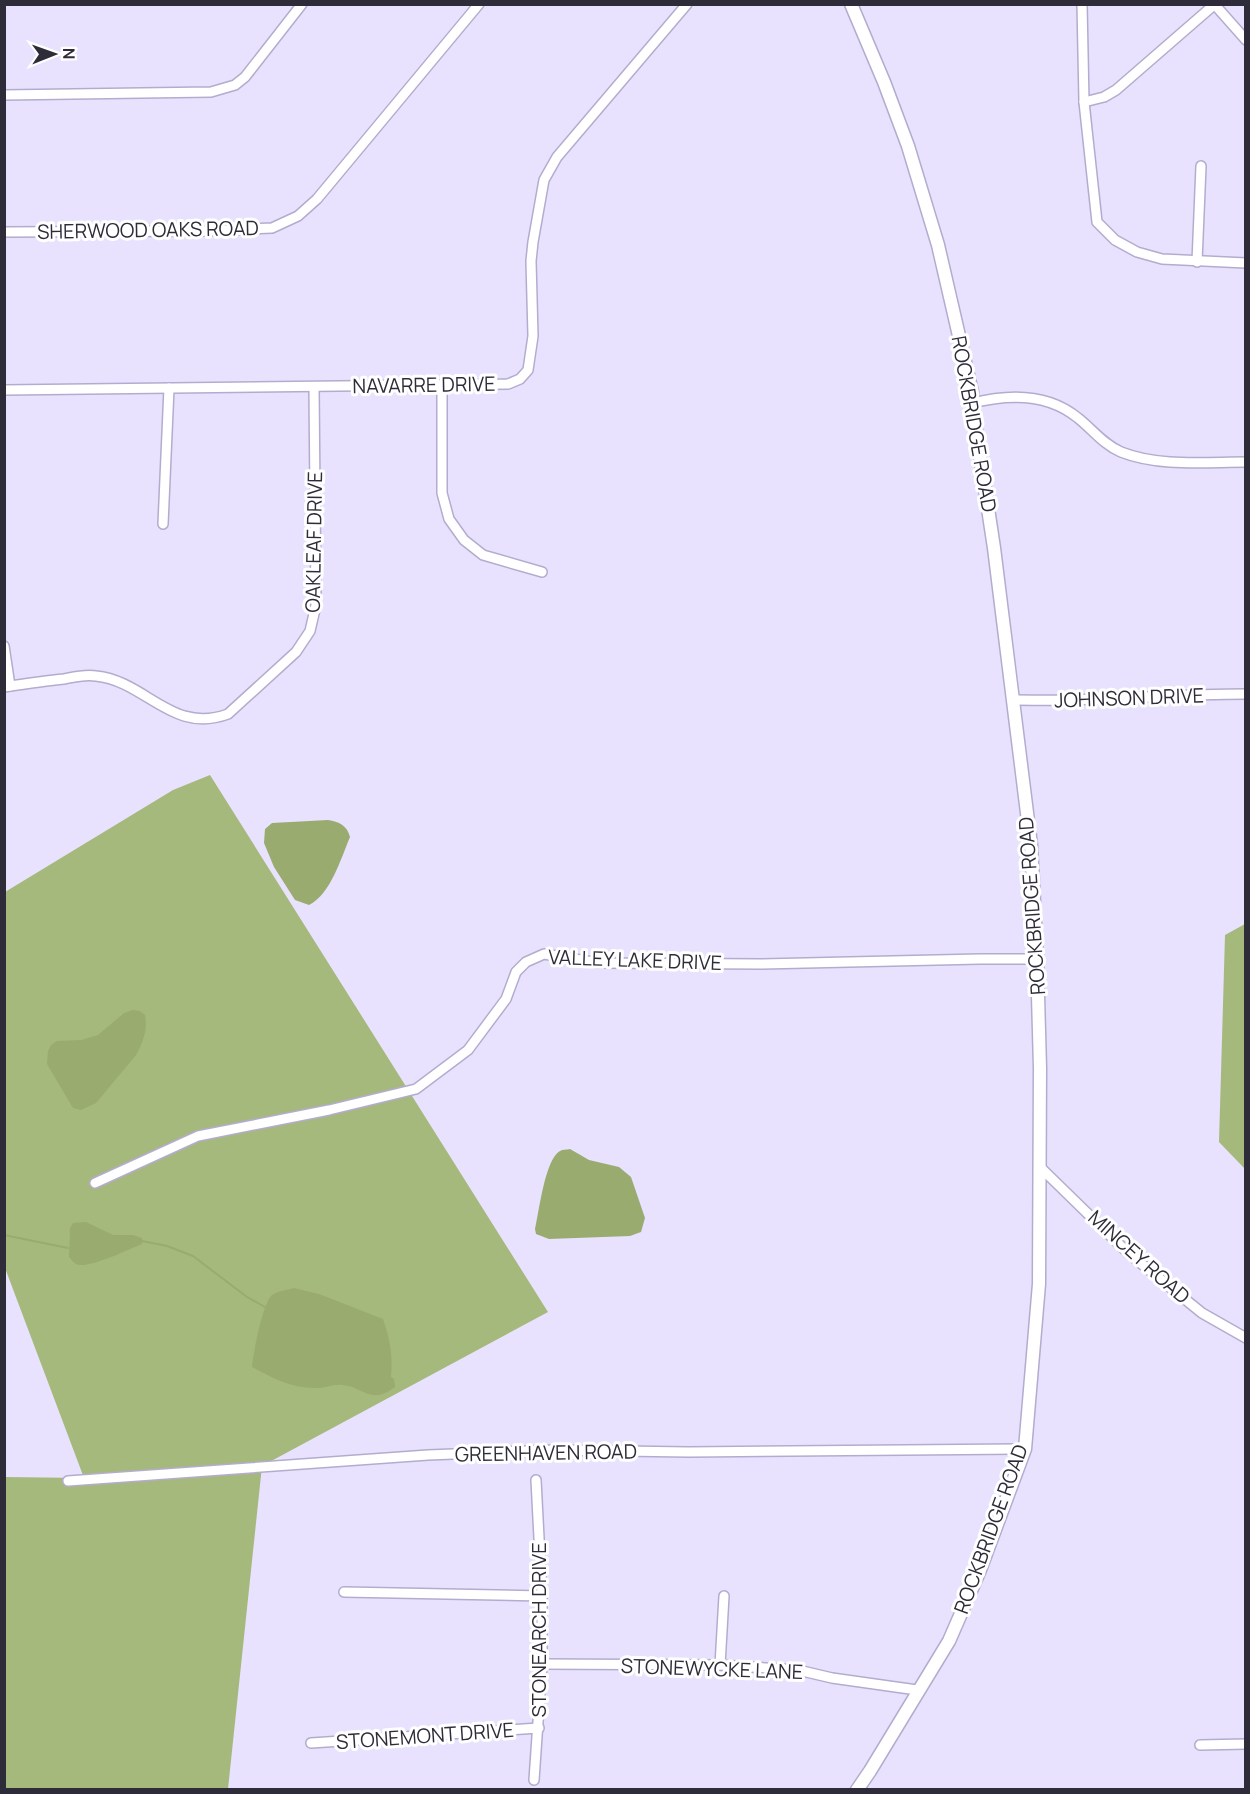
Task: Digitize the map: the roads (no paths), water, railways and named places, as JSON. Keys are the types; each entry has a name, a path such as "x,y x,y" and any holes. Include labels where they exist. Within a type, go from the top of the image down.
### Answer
{"main road":[{"name":"ROCKBRIDGE ROAD","path":"851,4 900,125 938,245 972,392 990,516 1031,845 1040,1068 1040,1284 1024,1449 980,1570 949,1641 857,1790"}],"street":[{"path":"4,95 211,92 235,85 254,68 302,4"},
{"name":"SHERWOOD OAKS ROAD","path":"4,232 206,231 272,228 288,222 309,208 317,199 478,4"},
{"name":"NAVARRE DRIVE","path":"4,390 508,384 520,380 528,370 534,336 531,261 538,204 544,180 557,157 687,4"},
{"path":"1082,4 1084,102 1097,222 1115,240 1137,252 1162,259 1245,263"},
{"path":"1084,102 1104,98 1116,90 1215,5 1245,40"},
{"path":"1197,262 1201,166"},
{"path":"442,385 442,493 450,519 464,540 483,555 542,572"},
{"name":"OAKLEAF DRIVE","path":"7,686 95,675 116,680 190,719 215,719 228,714 296,652 310,631 316,605 314,387"},
{"path":"163,524 169,388"},
{"path":"972,404 988,399 1029,398 1051,402 1061,405 1102,440 1120,452 1157,461 1245,462"},
{"path":"4,646 7,686"},
{"name":"JOHNSON DRIVE","path":"1012,700 1052,701 1195,694 1245,694"},
{"name":"VALLEY LAKE DRIVE","path":"95,1183 198,1136 329,1110 416,1089 468,1050 506,999 516,972 526,962 544,954 599,963 726,964 1037,959"},
{"name":"MINCEY ROAD","path":"1040,1167 1127,1252 1202,1313 1245,1338"},
{"name":"GREENHAVEN ROAD","path":"68,1481 428,1455 554,1450 689,1452 1024,1449"},
{"name":"STONEARCH DRIVE","path":"534,1780 542,1664 542,1596 536,1480"},
{"path":"344,1592 542,1596"},
{"path":"720,1665 724,1596"},
{"name":"STONEWYCKE LANE","path":"542,1664 720,1665 798,1670 832,1678 917,1690"},
{"name":"STONEMONT DRIVE","path":"310,1743 539,1728"},
{"path":"1200,1745 1245,1744"}],"waterway":[{"path":"4,1235 68,1248"},
{"path":"142,1241 167,1246 193,1256 247,1297 265,1307"}]}
